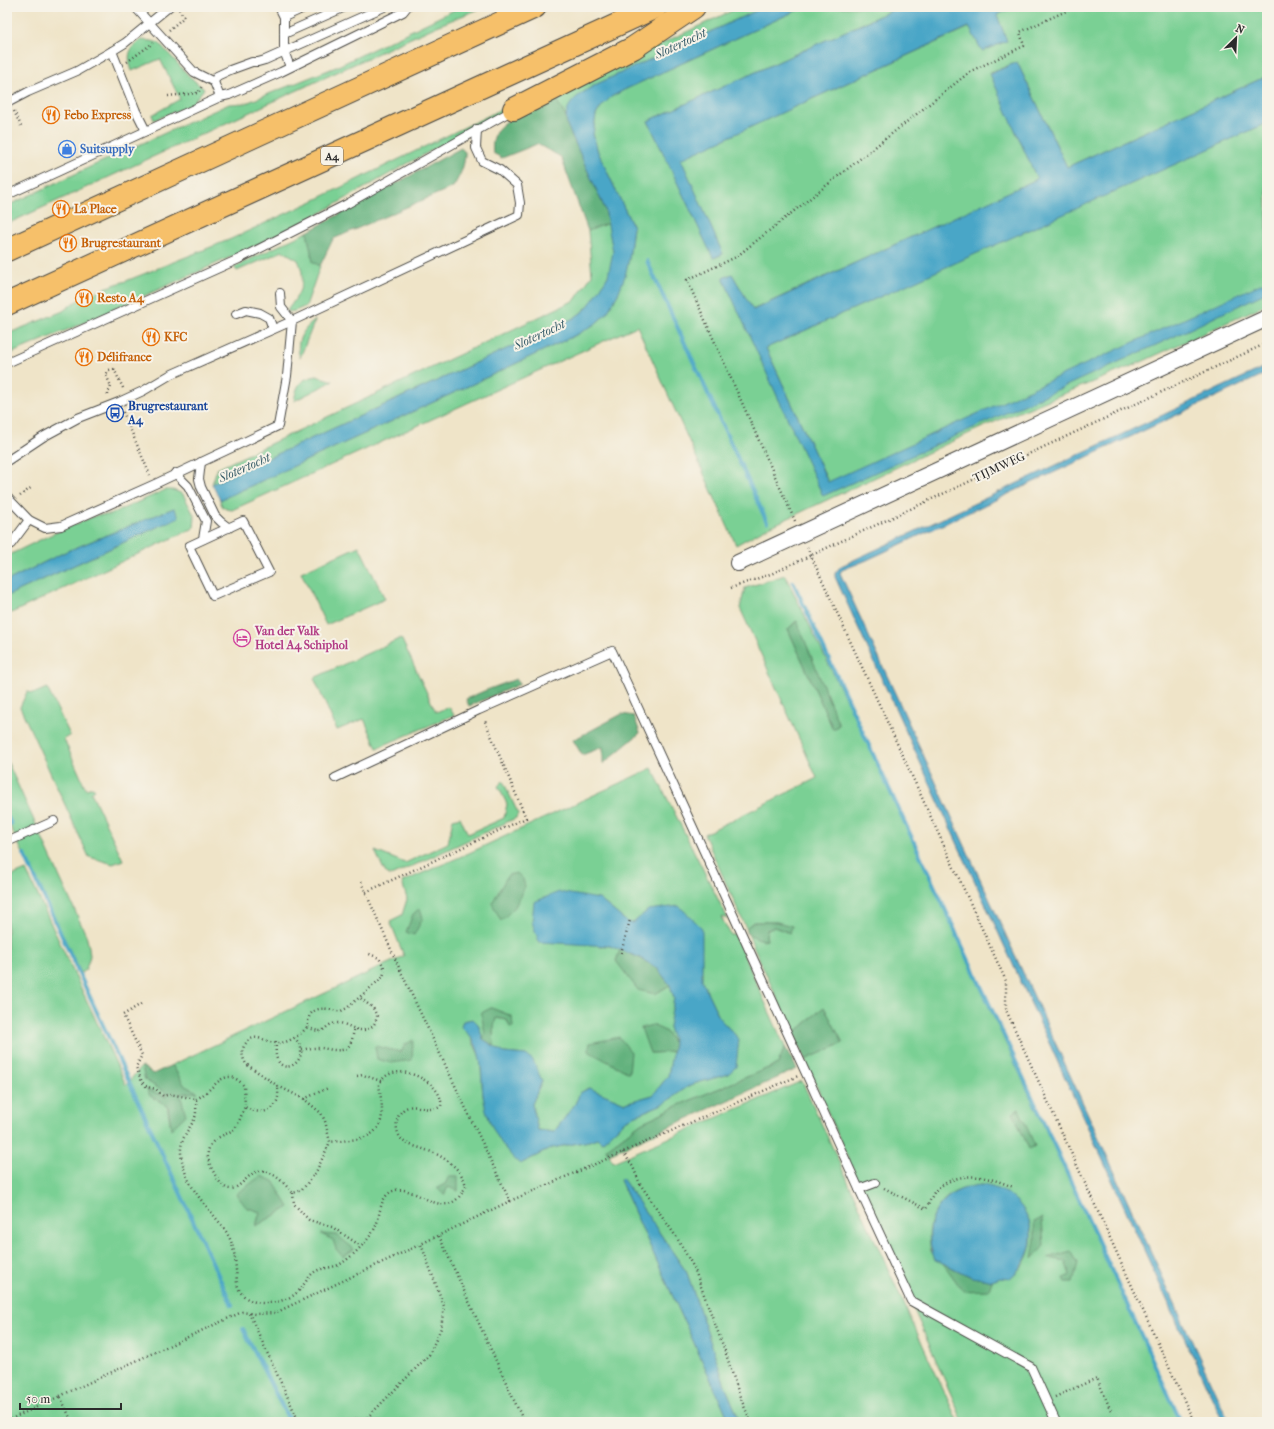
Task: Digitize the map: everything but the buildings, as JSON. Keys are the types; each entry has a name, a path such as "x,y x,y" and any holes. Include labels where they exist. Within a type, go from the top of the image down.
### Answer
{"highway":[{"path":"7,250 535,7"},
{"name":"A4","path":"7,304 656,7"},
{"path":"514,109 633,48 694,7"}],"street":[{"name":"TIJMWEG","path":"738,563 1267,318"}],"lane":[{"path":"135,7 194,72 210,80 220,97"},
{"path":"8,102 77,71 112,51 125,43 169,7"},
{"path":"279,7 284,17 284,51 290,67"},
{"path":"284,17 306,7"},
{"path":"284,34 345,7"},
{"path":"210,80 230,70 252,62 258,62 384,7"},
{"path":"7,195 220,97 229,95 290,67 403,12 408,7"},
{"path":"112,51 136,111 146,131"},
{"path":"7,363 239,259 347,204 514,109"},
{"path":"7,461 43,437 78,418 143,391 170,375 292,321 519,215 520,203 517,185 500,170 482,161 476,148 478,129"},
{"path":"9,500 29,520 45,528 61,526 278,426 287,376 292,321 281,307 280,293"},
{"path":"236,314 246,310 260,313 269,318 273,329"},
{"path":"201,462 199,479 201,487 215,516 229,528"},
{"path":"176,473 188,486 206,521 202,539"},
{"path":"7,546 11,544 29,520"},
{"path":"242,521 269,572 213,596 189,546 202,539 242,521"},
{"path":"334,778 479,710 612,651 911,1301 1031,1367 1056,1422"},
{"path":"7,842 54,821"},
{"path":"859,1189 875,1183"}],"path":[{"path":"1075,7 1020,32 1024,46 971,71 736,257 686,280 800,534 1006,981 1006,1010 1194,1422"},
{"path":"168,96 198,93 210,80"},
{"path":"8,102 21,126"},
{"name":"TIJMWEG","path":"731,588 773,572 1267,343"},
{"path":"118,378 114,368 109,370 106,375 111,388 107,393 116,403 155,484"},
{"path":"9,500 32,487"},
{"path":"366,892 526,818 479,710"},
{"path":"361,882 401,972 510,1201"},
{"path":"621,953 630,920"},
{"path":"294,1193 302,1190 316,1172 330,1142 325,1121 321,1113 304,1099 278,1086 246,1064 242,1054 243,1049 246,1043 256,1038 262,1038 278,1043 295,1038 308,1027 309,1016 313,1012 329,1009 340,1011 347,1008 383,977 385,969 379,958 367,953"},
{"path":"308,1027 317,1032 337,1023 344,1024 361,1031 373,1026 377,1016 373,1008 359,997"},
{"path":"141,1004 123,1015 142,1055 136,1067 142,1082 147,1087 156,1089 163,1096 170,1094 196,1099 204,1095 219,1080 232,1078 237,1079 244,1086 245,1107 235,1128 214,1140 208,1151 208,1157 220,1183 232,1189 256,1172 264,1171 271,1173 294,1193 294,1204 309,1220 332,1227 361,1246"},
{"path":"302,1050 309,1048 321,1048 341,1051 348,1047 351,1042 354,1029"},
{"path":"295,1038 302,1050"},
{"path":"276,1042 277,1060 285,1066 294,1065 298,1061 302,1050"},
{"path":"196,1099 196,1112 194,1119 181,1142 182,1165 188,1180 199,1198 222,1225 231,1241 235,1253 238,1287 248,1300 261,1303 270,1303 288,1298 298,1292 315,1272 341,1264 361,1246 375,1227 384,1200 389,1193 396,1190 406,1191 430,1201 443,1204 457,1200 462,1195 466,1186 462,1176 450,1163 428,1150 410,1145 403,1141 399,1135 396,1122 398,1116 408,1107 413,1106 432,1110 438,1109 441,1106 441,1098 438,1093 426,1081 414,1075 403,1072 390,1073 381,1081 379,1085 382,1116 372,1135 364,1138 330,1142"},
{"path":"7,1421 242,1312 255,1314 275,1313 510,1201 806,1073"},
{"path":"357,1076 363,1075 381,1081"},
{"path":"245,1107 256,1112 268,1110 277,1102 278,1086"},
{"path":"304,1099 328,1088"},
{"path":"623,1152 633,1167 640,1184 678,1238 694,1268 750,1422"},
{"path":"875,1183 926,1210 935,1191 955,1178 975,1176 996,1180 1013,1187"},
{"path":"439,1236 524,1422"},
{"path":"363,1422 429,1355 442,1328 444,1306 421,1244"},
{"path":"249,1313 299,1422"},
{"path":"1046,1401 1097,1378 1111,1411"},
{"path":"60,1396 72,1422"}],"green space":[{"path":"460,7 484,7 437,26 7,224 7,206 229,104 246,103 336,67"},
{"path":"740,7 764,7 597,84 574,100 566,117 553,94"},
{"path":"804,7 899,7 648,121 714,258 723,254 680,159 970,27 982,51 1006,41 997,15 1014,7 1267,7 1267,76 1067,167 1017,62 990,73 1038,179 752,310 732,274 723,278 828,482 766,348 1267,123 1267,304 1137,364 987,425 763,530 736,545 637,326 232,510 225,509 220,500 475,383 578,334 595,324 607,313 618,294 629,259 633,227 598,152 593,134 596,115 601,107 611,97 624,90"},
{"path":"141,40 159,43 189,76 204,89 191,105 154,120 152,115 180,99 160,59 132,71 129,61 130,53 133,47"},
{"path":"578,72 412,161 317,215 251,248 86,322 7,355 7,334 63,311 75,302 107,287 126,281 231,239 315,200"},
{"path":"553,94 566,117 567,125 605,209 608,223 588,231 561,157 537,144 502,158 493,153 494,137 499,127 531,106"},
{"path":"461,148 465,152 464,162 460,175 453,187 333,239 320,266 313,262 307,232"},
{"path":"608,223 613,254 609,273 601,290 595,298 574,318 212,484 217,469 575,300 592,275 588,231"},
{"path":"307,232 313,261 320,266 306,306 295,311 288,312 288,309 301,286 302,273 298,260 283,251 237,271 234,267"},
{"path":"315,320 300,358 298,346 299,341 306,328"},
{"path":"317,376 333,381 294,401 296,390 300,383"},
{"path":"165,490 173,490 183,494 195,517 194,528 7,615 7,596 179,517 174,508 65,552 7,581 7,556 48,536 97,515 109,515"},
{"path":"359,546 385,599 326,625 301,572"},
{"path":"785,575 872,753 1180,1422 963,1422 805,1060 843,1043 824,1007 793,1034 748,934 756,936 763,941 767,940 767,930 774,927 790,933 777,922 754,922 746,928 704,834 817,778 740,608 745,588","holes":["796,621 839,725 833,729 788,629","981,1185 995,1188 1007,1194 1017,1202 1025,1212 1030,1224 1032,1236 1030,1250 1023,1265 1010,1278 1000,1278 992,1281 969,1273 942,1261 932,1253 930,1248 929,1236 931,1221 938,1207 955,1192"]},
{"path":"797,621 839,725 833,729 788,629"},
{"path":"401,638 436,712 449,707 454,715 377,748 364,719 337,730 314,678"},
{"path":"516,679 520,684 469,706 466,699"},
{"path":"47,688 70,735 64,739 86,789 93,787 95,789 91,792 123,860 113,864 89,857 20,707 27,692 35,693"},
{"path":"622,714 634,716 640,733 603,764 603,747 582,755 573,740"},
{"path":"7,761 86,935 90,956 86,969 81,973 7,820"},
{"path":"652,768 728,919 721,917 731,935 735,935 785,1047 778,1064 679,1105 641,1123 606,1149 613,1162 802,1081 958,1422 740,1422 726,1388 687,1273 622,1178 620,1180 730,1422 7,1422 7,878 26,870 126,1085 142,1066 145,1080 165,1092 166,1097 147,1090 167,1105 171,1128 180,1093 197,1092 185,1087 172,1065 404,956 390,921 402,915 407,899 402,882 469,853","holes":["599,899 627,922 634,923 648,910 701,928 702,981 720,1019 739,1039 728,1074 690,1085 665,1103 627,1119 602,1142 597,1138 552,1148 520,1164 483,1096 480,1057 463,1021 473,1019 478,1024 483,1039 491,1008 512,1016 510,1027 507,1020 496,1018 493,1031 494,1046 504,1053 526,1055 542,1081 532,1104 538,1130 554,1132 575,1104 580,1093 588,1088 625,1103 653,1095 668,1076 673,1052 650,1053 665,1031 674,1043 669,1027 674,998 670,985 655,994 616,961 620,950 610,946 598,946","246,1207 288,1207 256,1226 260,1212"]},
{"path":"503,781 518,813 516,818 391,876 385,872 375,851 405,863 448,843 453,819 460,817 468,834 504,818 507,804 498,786"},
{"path":"517,873 523,879 525,886 515,907 501,921 492,903 508,875"},
{"path":"420,908 423,918 414,935 406,932 413,914"},
{"path":"753,922 777,922 792,926 790,933 774,927 767,930 767,940 765,940 748,934 746,928"},
{"path":"620,950 638,957 657,968 670,985 655,994 638,990 616,961"},
{"path":"824,1007 843,1043 805,1060 793,1034"},
{"path":"491,1008 512,1016 513,1027 510,1027 507,1020 496,1018 493,1031 494,1046 483,1039 485,1033 481,1013"},
{"path":"652,1025 665,1031 674,1043 673,1052 650,1053 641,1028"},
{"path":"619,1037 631,1052 629,1073 588,1051 590,1043"},
{"path":"413,1040 412,1060 391,1063 377,1059 375,1046 401,1052 405,1045"},
{"path":"785,1047 797,1069 609,1154 606,1149 641,1123 679,1105 778,1064"},
{"path":"172,1065 185,1086 198,1092 180,1094 186,1115 171,1129 168,1106 150,1096 147,1089 166,1097 165,1092 145,1080 142,1066 153,1074"},
{"path":"1019,1109 1035,1146 1029,1149 1013,1113"},
{"path":"261,1176 273,1181 289,1207 256,1226 260,1212 246,1207 236,1194"},
{"path":"449,1176 458,1176 458,1191 448,1187 444,1195 437,1188 445,1184"},
{"path":"1042,1218 1044,1246 1032,1259 1035,1239 1034,1222"},
{"path":"321,1234 337,1235 354,1249 343,1257 336,1249 333,1240"},
{"path":"1071,1251 1078,1263 1073,1282 1066,1282 1064,1278 1070,1275 1065,1261 1047,1258"},
{"path":"942,1262 954,1269 976,1278 992,1281 989,1290 963,1291"}],"water":[{"path":"764,7 804,7 624,90 611,97 601,107 596,115 593,134 598,152 633,227 629,259 625,276 618,294 607,313 595,324 578,334 475,383 220,500 212,484 574,318 585,310 608,276 613,252 605,209 567,125 567,110 579,95 597,84"},
{"path":"899,7 1014,7 997,15 1007,41 982,51 969,27 681,159 723,254 713,258 648,121"},
{"path":"1017,62 1067,167 1267,76 1267,123 766,348 828,482 1267,281 1267,292 1167,340 823,496 723,278 732,274 753,310 1037,179 990,74"},
{"path":"1267,366 1267,373 867,560 842,570 840,573 1229,1422 1223,1422 835,577 835,573 841,566"},
{"path":"174,508 179,517 7,596 7,581 65,552"},
{"path":"559,892 599,899 627,922 633,923 648,910 679,906 702,928 702,981 720,1019 739,1039 736,1067 728,1074 690,1085 665,1103 627,1119 602,1142 597,1138 552,1148 520,1164 506,1150 500,1141 487,1114 478,1053 472,1038 461,1027 463,1021 473,1019 478,1024 483,1039 504,1053 526,1055 533,1060 542,1081 532,1104 538,1130 554,1132 575,1104 580,1093 589,1088 625,1103 653,1095 668,1076 674,1043 669,1027 674,998 670,985 657,968 638,957 610,946 539,942 532,922 534,902"},
{"path":"622,1178 687,1273 726,1388 740,1422 730,1422 620,1180"},
{"path":"981,1185 998,1189 1013,1198 1023,1209 1029,1222 1031,1236 1029,1251 1021,1266 1009,1279 1000,1278 992,1281 976,1278 935,1260 931,1246 930,1233 932,1220 937,1209 945,1200 955,1193 967,1188"}],"waterway":[{"path":"647,261 767,522"},
{"path":"793,582 1012,1053 1181,1422"},
{"path":"7,816 11,824"},
{"path":"24,854 232,1305"},
{"path":"243,1329 290,1422"}],"place":[{"name":"Febo Express","path":"51,115"},
{"name":"Suitsupply","path":"67,149"},
{"name":"La Place","path":"61,209"},
{"name":"Brugrestaurant","path":"68,243"},
{"name":"Resto A4","path":"84,298"},
{"name":"KFC","path":"151,337"},
{"name":"Délifrance","path":"84,357"},
{"name":"Brugrestaurant A4","path":"115,413"},
{"name":"Van der Valk Hotel A4 Schiphol","path":"242,638"}],"water label":[{"name":"Slotertocht","path":"680,43"},
{"name":"Slotertocht","path":"539,334"},
{"name":"Slotertocht","path":"244,467"}]}
